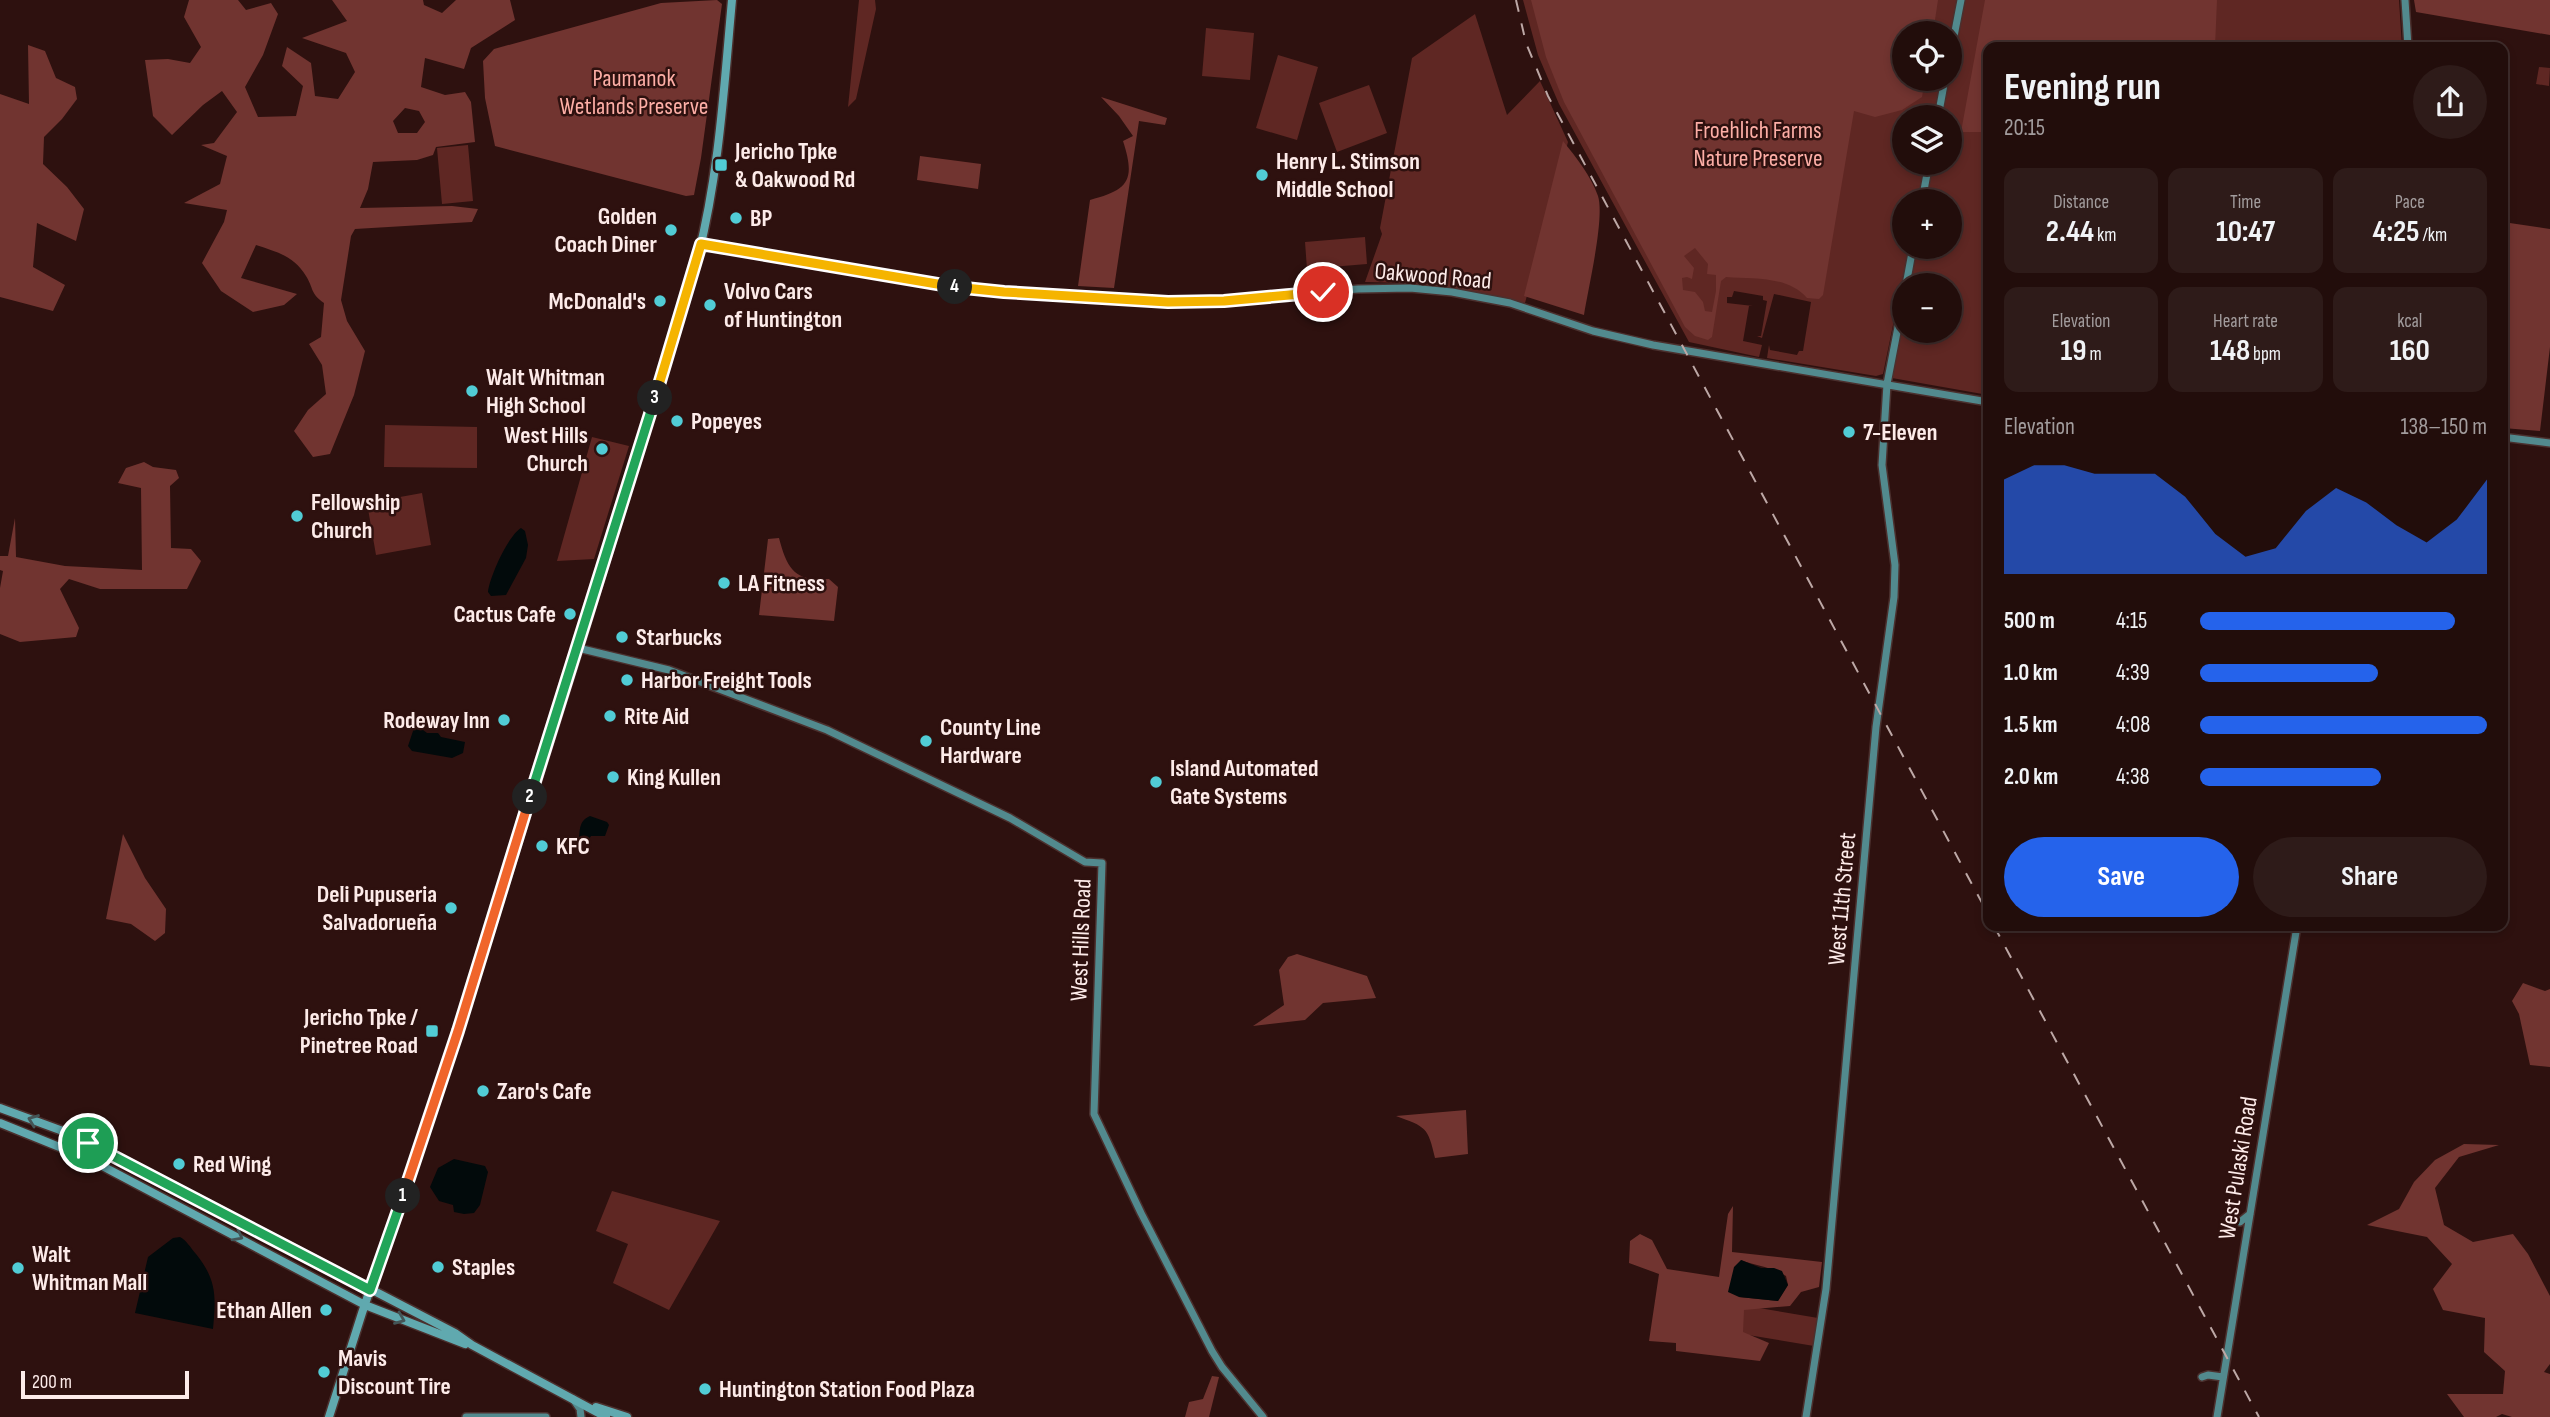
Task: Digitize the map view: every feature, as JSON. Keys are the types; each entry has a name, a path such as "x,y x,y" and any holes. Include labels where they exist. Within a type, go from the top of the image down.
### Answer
{"main road":[{"path":"329,1417 458,1031 701,244 717,146 733,0"},
{"path":"0,1108 88,1143 455,1333 472,1345 606,1417"},
{"path":"4,1125 55,1144 171,1200 365,1304 453,1340 472,1345"},
{"path":"4,1125 53,1138 60,1130"},
{"path":"55,1144 66,1139 88,1143"},
{"path":"573,1398 627,1417"}],"street":[{"path":"1957,21 1961,0"},
{"path":"2405,0 2408,42"},
{"name":"Oakwood Road","path":"701,244 910,280 1004,292 1202,302 1358,289 1409,288 1452,292 1510,303 1593,331 1653,345 1983,401"},
{"name":"West 11th Street","path":"1806,1417 1826,1289 1876,727 1896,580 1882,469 1887,384 1895,343"},
{"path":"2508,438 2550,443"},
{"name":"West Hills Road","path":"578,648 669,670 818,726 988,807 1085,862 1102,863 1094,1114 1212,1351 1263,1417"},
{"name":"West Pulaski Road","path":"2217,1417 2296,931"},
{"path":"2229,1217 2240,1222 2250,1213"},
{"path":"2202,1377 2223,1377"},
{"path":"573,1398 580,1409 581,1417"},
{"path":"466,1417 546,1417"}],"green space":[{"path":"189,0 238,0 246,10 271,3 278,14 263,55 245,87 258,117 296,116 303,86 282,66 287,47 311,63 315,96 338,99 355,72 346,53 302,38 347,21 332,0 423,0 424,5 442,13 456,0 510,0 515,20 471,48 464,69 425,58 421,87 445,95 465,92 471,102 475,142 436,147 433,155 417,160 373,162 368,189 360,208 452,206 478,209 472,222 355,229 351,236 341,300 347,321 365,351 354,395 330,454 313,457 294,431 308,410 326,394 322,365 309,344 321,337 324,303 314,293 306,276 290,259 256,245 241,278 297,294 284,305 253,312 221,291 202,263 224,222 227,210 184,203 220,184 227,156 201,145 214,143 237,112 222,91 172,135 153,116 145,60 168,59 190,63 201,47 184,17","holes":["405,108 419,111 425,122 417,133 398,133 393,121"]},
{"name":"Paumanok Wetlands Preserve","path":"717,0 722,4 694,195 686,196 495,146 485,98 483,61 494,49 661,3"},
{"path":"859,0 875,0 876,9 856,99 848,107"},
{"name":"Froehlich Farms Nature Preserve","path":"1523,0 1958,0 1954,21 1892,21 1892,91 1940,91 1937,105 1892,105 1892,175 1923,175 1921,189 1892,189 1892,259 1907,259 1904,273 1892,273 1892,330 1883,374 1876,376 1767,358 1769,345 1770,350 1797,355 1799,351 1803,351 1811,302 1774,294 1762,338 1757,336 1761,336 1767,301 1763,300 1763,296 1734,291 1732,297 1727,297 1727,303 1753,306 1749,306 1743,341 1762,345 1759,357 1689,342 1559,104 1538,55"},
{"name":"Froehlich Farms Nature Preserve","path":"1531,0 1938,0 1935,21 1892,21 1892,91 1923,91 1922,97 1910,105 1892,105 1892,113 1875,117 1854,111 1823,295 1819,299 1807,298 1780,282 1726,277 1721,281 1712,337 1708,340 1695,336 1685,327 1564,102 1546,57","holes":["1695,248 1708,264 1707,274 1716,275 1712,312 1705,311 1703,302 1695,292 1683,290 1682,278 1692,279 1694,268 1684,256"]},
{"path":"1964,0 2399,0 2402,42 1983,42 1983,394 1892,378 1899,343 1962,343 1962,273 1912,273 1914,259 1962,259 1962,189 1927,189 1930,175 1962,175 1962,105 1943,105 1946,91 1962,91 1962,21 1960,21"},
{"path":"1985,0 2217,0 2215,42 1983,42 1983,132 1962,132 1962,126"},
{"path":"2414,0 2550,0 2550,35 2416,12"},
{"path":"1475,14 1507,115 1540,81 1568,142 1525,303 1445,288 1365,282 1382,234 1380,228 1412,58"},
{"path":"1206,28 1254,33 1250,80 1202,76"},
{"path":"28,45 45,51 56,78 75,87 77,99 44,137 43,164 67,187 84,209 76,241 37,223 33,267 65,285 53,311 0,297 0,94 29,104"},
{"path":"1278,55 1318,67 1297,140 1256,128"},
{"path":"2539,67 2550,68 2549,86 2536,84"},
{"path":"1369,85 1387,133 1337,152 1319,103"},
{"path":"1101,97 1167,118 1165,125 1139,121 1114,288 1078,286 1090,200 1113,192 1126,182 1129,166 1123,141 1133,136"},
{"path":"1563,141 1591,181 1600,206 1598,236 1584,315 1524,296"},
{"path":"468,145 473,201 442,204 437,148"},
{"path":"920,156 981,164 978,189 917,180"},
{"path":"2508,223 2550,229 2550,347 2540,431 2508,428"},
{"path":"1365,237 1367,264 1307,269 1305,242"},
{"path":"385,425 477,427 477,468 384,467"},
{"path":"592,437 629,446 594,559 557,561"},
{"path":"144,462 153,467 176,470 179,478 170,486 171,548 191,549 201,561 187,589 100,589 69,579 60,589 79,628 76,637 20,642 0,634 0,588 3,571 0,570 0,556 8,556 15,518 16,557 65,566 142,570 141,488 118,483 126,468"},
{"path":"422,493 431,545 376,555 367,503"},
{"path":"779,538 785,558 800,576 829,579 838,587 834,621 759,615 768,539"},
{"path":"123,834 145,878 166,909 165,933 155,941 131,924 106,919"},
{"path":"1297,954 1367,976 1376,998 1323,1003 1305,1020 1253,1026 1284,1005 1279,970 1288,957"},
{"path":"2523,983 2545,991 2550,989 2550,1067 2530,1065 2519,1014 2512,1001"},
{"path":"1466,1110 1468,1154 1435,1158 1424,1130 1396,1116"},
{"path":"2464,1144 2499,1145 2459,1157 2435,1188 2444,1225 2473,1242 2513,1234 2528,1254 2550,1296 2550,1364 2544,1372 2550,1374 2550,1417 2512,1417 2502,1414 2496,1417 2464,1417 2447,1394 2503,1394 2505,1371 2484,1352 2485,1318 2443,1310 2433,1289 2452,1264 2427,1237 2367,1225 2399,1209 2414,1182 2435,1160"},
{"path":"612,1191 720,1221 669,1310 613,1283 628,1244 596,1231"},
{"path":"1733,1206 1732,1252 1822,1262 1819,1287 1801,1292 1790,1306 1744,1310 1743,1332 1769,1343 1760,1361 1676,1351 1676,1343 1649,1341 1659,1274 1629,1263 1630,1241 1640,1234 1652,1240 1667,1269 1719,1277 1728,1214","holes":["1741,1260 1786,1276 1788,1285 1778,1301 1739,1297"]},
{"path":"1741,1305 1818,1318 1814,1346 1736,1333"},
{"path":"1212,1376 1219,1377 1209,1417 1185,1417 1189,1402 1203,1399"}],"shaded area":[{"path":"521,528 525,531 528,545 526,558 506,595 491,596 488,592 489,585 496,567 505,548"},
{"path":"419,727 427,733 438,733 441,737 465,742 463,753 452,758 412,751 408,746 414,728"},
{"path":"590,816 609,825 605,836 591,836 587,842 579,839 582,823"},
{"path":"454,1159 485,1166 488,1172 480,1205 474,1213 454,1212 453,1205 439,1201 430,1187 438,1168"},
{"path":"180,1237 208,1272 215,1307 213,1329 135,1313 148,1257 173,1238"},
{"path":"1741,1260 1761,1268 1782,1271 1788,1285 1778,1301 1739,1297 1728,1292 1734,1267"}],"railway":[{"path":"1516,0 1526,43 1548,96 1983,905"},
{"path":"1997,931 2259,1417"}],"place":[{"name":"Jericho Tpke & Oakwood Rd","path":"721,165"},
{"name":"Henry L. Stimson Middle School","path":"1262,175"},
{"name":"BP","path":"736,218"},
{"name":"Golden Coach Diner","path":"671,230"},
{"name":"McDonald's","path":"660,301"},
{"name":"Volvo Cars of Huntington","path":"710,305"},
{"name":"Walt Whitman High School","path":"472,391"},
{"name":"Popeyes","path":"677,421"},
{"name":"7-Eleven","path":"1849,432"},
{"name":"West Hills Church","path":"602,449"},
{"name":"Fellowship Church","path":"297,516"},
{"name":"LA Fitness","path":"724,583"},
{"name":"Cactus Cafe","path":"570,614"},
{"name":"Starbucks","path":"622,637"},
{"name":"Harbor Freight Tools","path":"627,680"},
{"name":"Rite Aid","path":"610,716"},
{"name":"Rodeway Inn","path":"504,720"},
{"name":"County Line Hardware","path":"926,741"},
{"name":"King Kullen","path":"613,777"},
{"name":"Island Automated Gate Systems","path":"1156,782"},
{"name":"KFC","path":"542,846"},
{"name":"Deli Pupuseria Salvadorueña","path":"451,908"},
{"name":"Jericho Tpke / Pinetree Road","path":"432,1031"},
{"name":"Zaro's Cafe","path":"483,1091"},
{"name":"Red Wing","path":"179,1164"},
{"name":"Staples","path":"438,1267"},
{"name":"Walt Whitman Mall","path":"18,1268"},
{"name":"Ethan Allen","path":"326,1310"},
{"name":"Mavis Discount Tire","path":"324,1372"},
{"name":"Huntington Station Food Plaza","path":"705,1389"}],"route":[{"path":"88,1143 370,1290 458,1031 581,641 701,244 897,278 1004,292 1168,302 1202,302 1323,292"}]}
